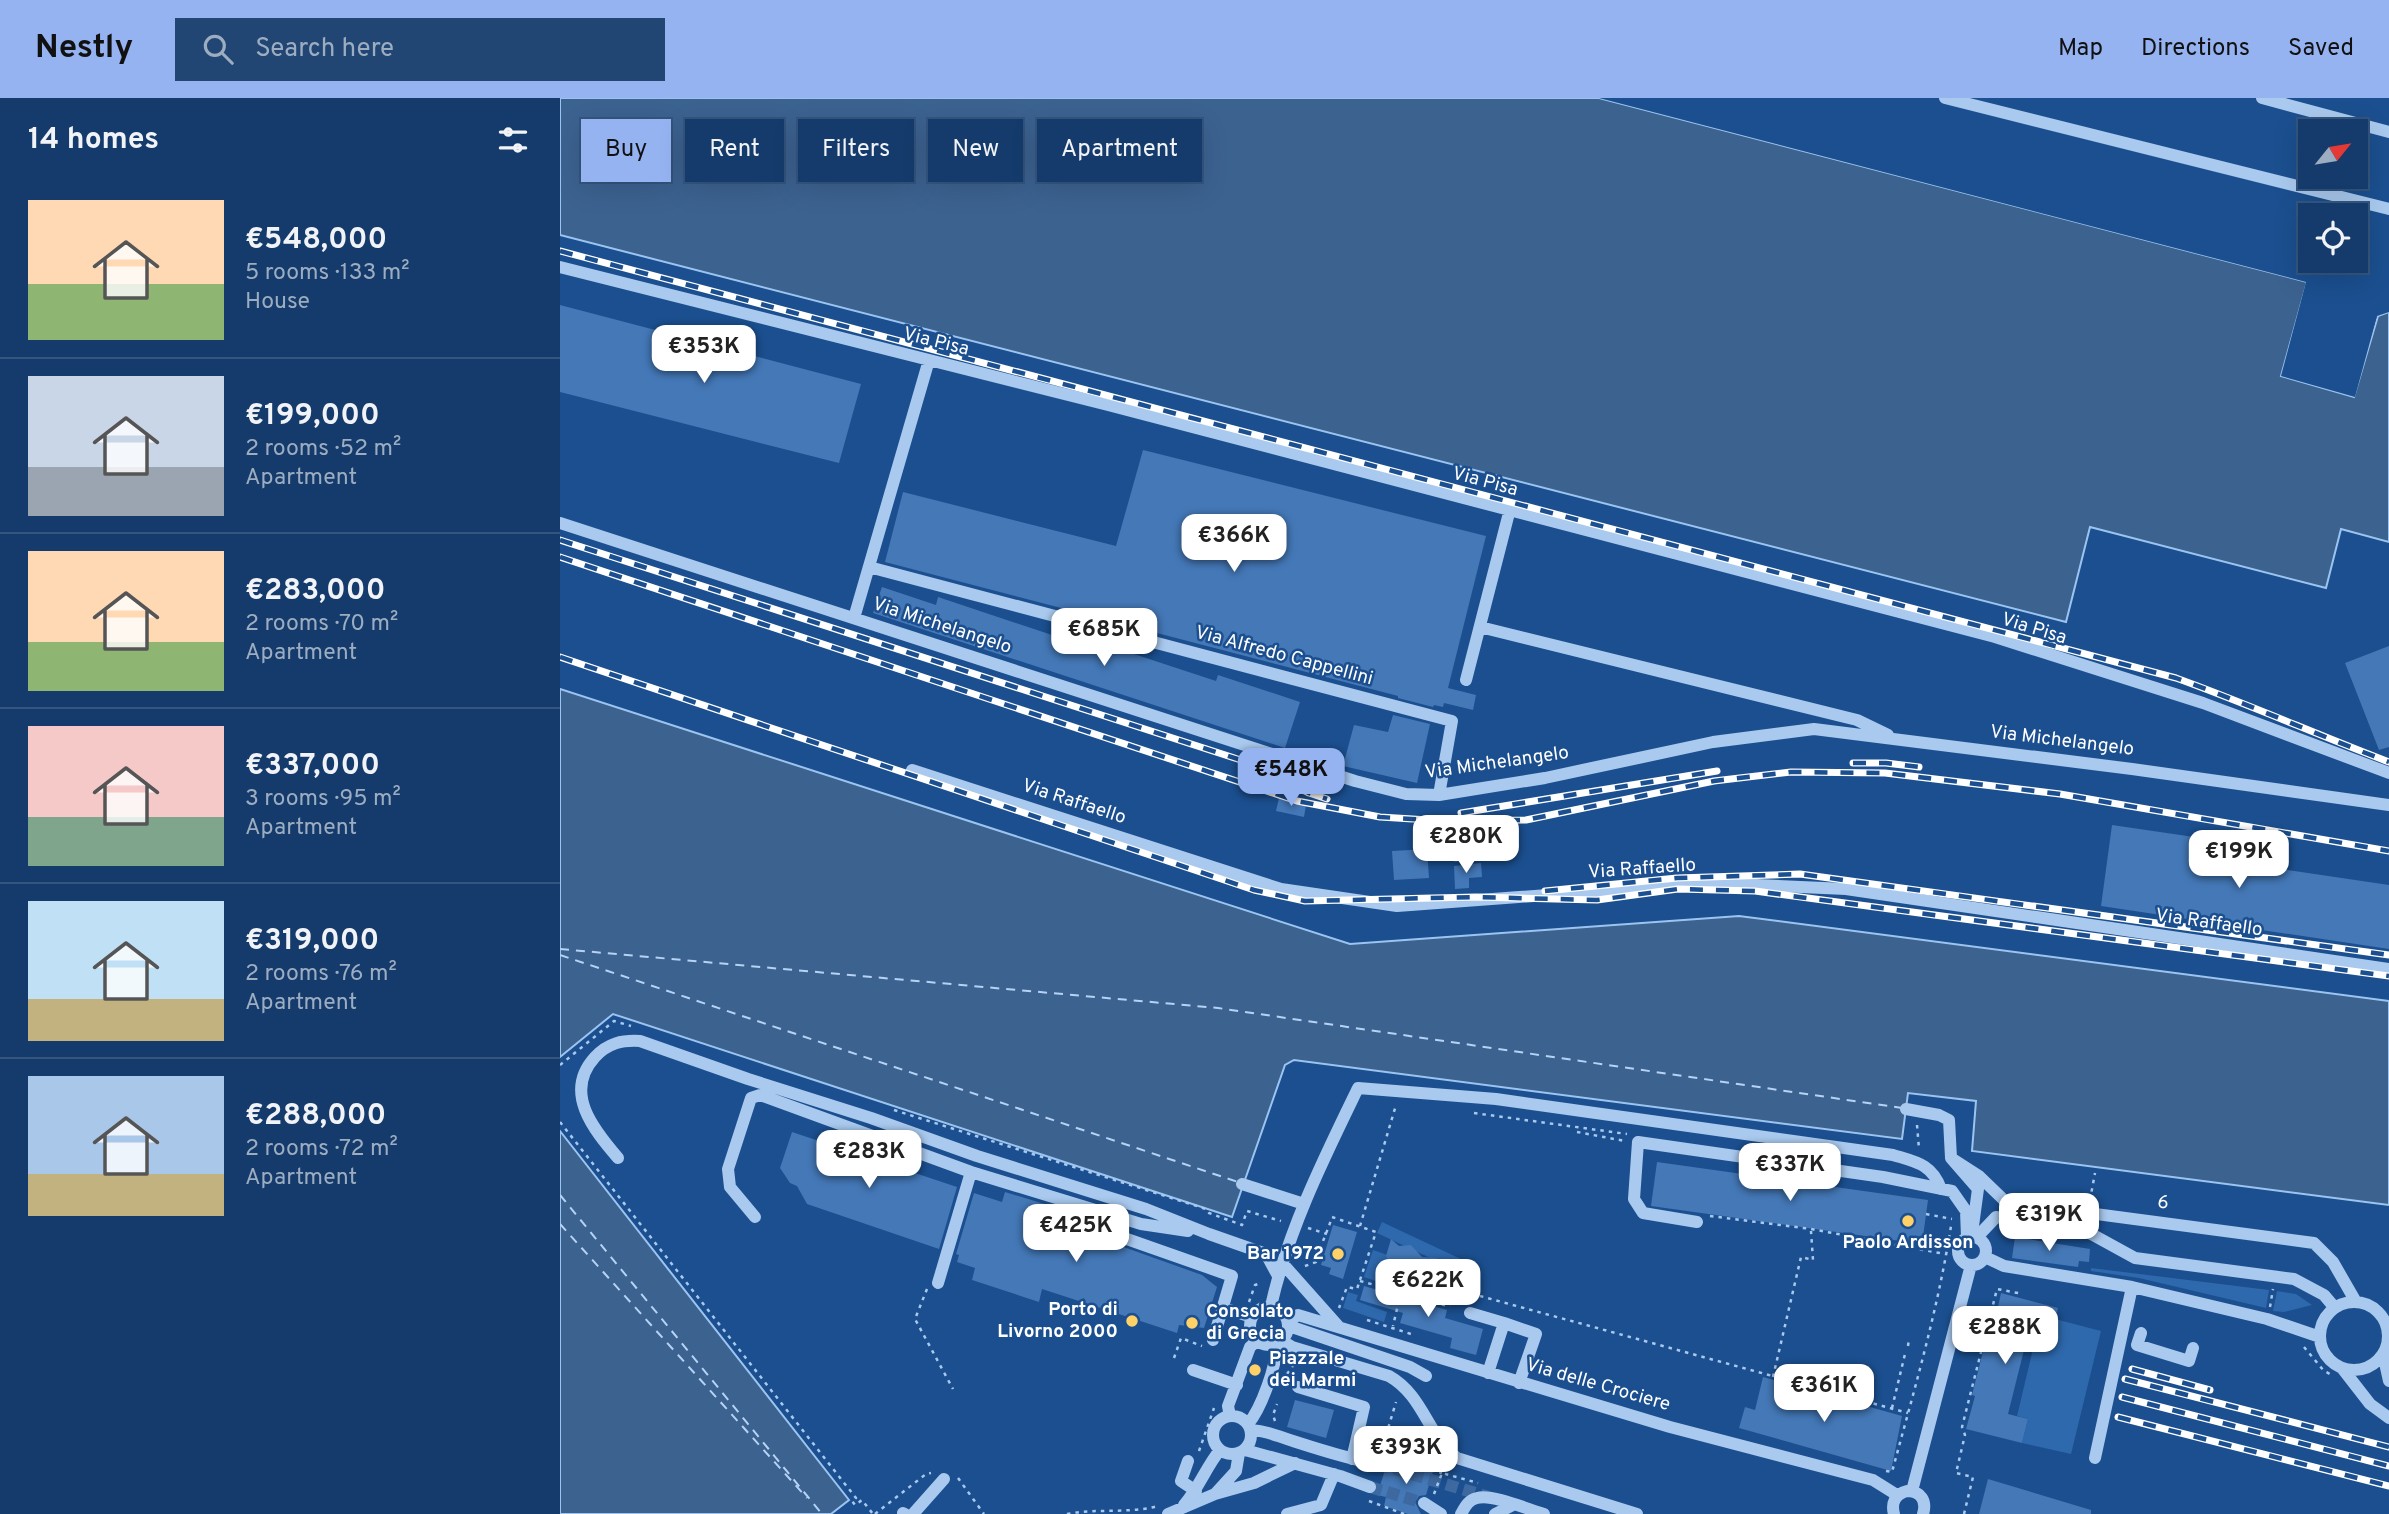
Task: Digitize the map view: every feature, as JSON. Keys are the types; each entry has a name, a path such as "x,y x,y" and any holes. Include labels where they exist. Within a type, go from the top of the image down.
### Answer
{"street":[{"path":"1945,98 2389,209"},
{"path":"2262,98 2389,132"},
{"name":"Via Pisa","path":"560,267 1510,509 1995,637 2203,703 2389,773"},
{"path":"855,618 929,360"},
{"path":"1466,680 1510,509"},
{"name":"Via Michelangelo","path":"560,523 1367,785 1406,794 1439,795 1545,778 1713,742 1814,729 2389,805"},
{"name":"Via Alfredo Cappellini","path":"869,567 1452,721 1439,795"},
{"path":"1480,627 1857,720 1896,738"},
{"name":"Via Raffaello","path":"912,770 1281,889 1397,906 1710,883 1846,889 2389,969"},
{"path":"618,1158 592,1127 581,1093 582,1077 588,1066 608,1046 625,1040 640,1041 976,1156 1146,1209 1266,1254 1339,1328"},
{"path":"1271,1306 1280,1270 1304,1204 1358,1088 1496,1099 1893,1155 1925,1166 1936,1175 1941,1189"},
{"path":"755,1217 730,1187 728,1169 751,1098 760,1095 971,1172 1141,1224 1209,1234"},
{"path":"1906,1109 1939,1115 1949,1120 1951,1158 1978,1188 1972,1237"},
{"path":"1697,1222 1643,1213 1637,1208 1634,1199 1638,1142 1883,1177 1952,1191 1966,1210 1972,1237 1985,1245 1985,1257 1982,1261 1965,1264 1958,1255 1959,1244 1972,1237 1996,1217 2084,1230 2135,1258 2294,1279 2318,1291 2335,1308"},
{"name":"6","path":"1951,1158 1979,1176 2006,1202 2314,1243 2333,1262 2356,1302"},
{"path":"938,1283 971,1172"},
{"path":"1242,1184 1304,1204"},
{"path":"1096,1210 1107,1232 1233,1276 1213,1340"},
{"path":"1985,1257 2004,1266 2132,1287 2267,1319 2320,1337"},
{"path":"1912,1491 1971,1265"},
{"path":"2095,1458 2132,1287"},
{"path":"2341,1368 2365,1368 2383,1354 2388,1341 2384,1320 2375,1309 2356,1302 2335,1308 2324,1320 2320,1337 2326,1355 2353,1381 2370,1404 2389,1418"},
{"path":"1271,1306 1284,1312 1288,1332 1279,1342 1269,1345 1257,1340 1250,1330 1252,1317 1260,1308 1271,1306"},
{"path":"1223,1308 1252,1317"},
{"path":"1471,1313 1536,1334 1519,1382"},
{"name":"Via delle Crociere","path":"1288,1323 1298,1315 1712,1439 1873,1480 1897,1495"},
{"path":"1288,1323 1410,1367 1426,1376"},
{"path":"1488,1373 1504,1323"},
{"path":"2141,1333 2137,1345 2189,1361 2193,1348"},
{"path":"1230,1416 1228,1406 1250,1348 1257,1340"},
{"path":"1215,1494 1236,1471 1242,1452 1251,1441 1250,1427 1270,1376 1279,1342"},
{"path":"1279,1342 1389,1376 1403,1384 1413,1395 1446,1449 1457,1458 1637,1514"},
{"path":"2383,1354 2389,1381"},
{"path":"1193,1370 1237,1385"},
{"path":"1298,1387 1364,1407 1352,1459"},
{"path":"1370,1488 1295,1463 1242,1452 1232,1455 1220,1450 1213,1439 1215,1427 1223,1418 1240,1417 1250,1427 1268,1431 1281,1438 1352,1459 1378,1460"},
{"path":"1181,1508 1196,1491 1210,1462 1220,1450"},
{"path":"1188,1461 1181,1480 1196,1491"},
{"path":"1167,1508 1181,1508 1215,1494 1254,1483 1295,1463"},
{"path":"907,1514 944,1474"},
{"path":"1287,1514 1321,1505 1334,1474"},
{"path":"1894,1514 1892,1507 1897,1495 1912,1491"},
{"path":"1912,1491 1923,1499 1923,1514"},
{"path":"1461,1514 1468,1503 1478,1498 1496,1499 1536,1513"},
{"path":"1424,1503 1440,1514"},
{"path":"1495,1514 1513,1505"}],"path":[{"path":"560,1065 614,1021 640,1029"},
{"path":"1360,1226 1397,1102"},
{"path":"891,1109 1206,1209 1209,1213 1242,1225 1247,1211 1327,1234"},
{"path":"1466,1112 1634,1136"},
{"path":"560,1122 856,1498 852,1501 855,1505 862,1500 874,1514 926,1474 944,1474 984,1514"},
{"path":"1697,1222 1698,1214 1811,1230 1947,1254"},
{"path":"1926,1214 1952,1219"},
{"path":"1886,1471 1892,1472 1937,1306 1952,1219 1957,1214"},
{"path":"1302,1267 1316,1262 1332,1217 1376,1232 1357,1289 1347,1287 1338,1311"},
{"path":"1773,1377 1801,1257 1813,1260 1811,1230"},
{"path":"1360,1281 1447,1306 1469,1293 1908,1413"},
{"path":"938,1283 928,1287 915,1319 953,1389"},
{"path":"1964,1514 1973,1477 1956,1473 1965,1435 1962,1427 1997,1289 2023,1294"},
{"path":"2269,1310 2273,1291"},
{"path":"1393,1327 1401,1292"},
{"path":"1908,1346 1909,1339"},
{"path":"2302,1346 2324,1371 2341,1380 2353,1381"},
{"path":"1892,1408 1905,1354"},
{"path":"1378,1460 1442,1473"},
{"path":"1067,1514 1167,1508"}],"shaded area":[{"path":"560,98 1599,98 2307,282 2281,376 2354,397 2378,316 2389,312 2389,542 2341,529 2326,588 2090,527 2066,622 560,235"},
{"path":"560,689 1350,944 1739,916 2389,1001 2389,1205 1972,1151 1976,1101 1908,1093 1902,1139 1294,1060 1285,1065 1232,1217 613,1014 560,1057"},
{"path":"560,1131 849,1500 831,1514 560,1514"},
{"path":"1382,1222 1463,1260 1458,1271 1377,1233"},
{"path":"1373,1250 1402,1260 1393,1287 1364,1277"},
{"path":"2091,1268 2269,1290 2266,1308 2139,1278 2091,1271"},
{"path":"1415,1274 1452,1285 1446,1305 1409,1294"},
{"path":"2277,1291 2296,1294 2312,1305 2284,1312 2273,1311"},
{"path":"1348,1292 1358,1295 1356,1301 1387,1312 1384,1322 1343,1308"},
{"path":"2055,1319 2101,1331 2071,1454 2022,1443 2028,1419 2017,1416 2038,1328 2052,1332"}],"pier":[{"path":"1599,98 1613,98 2308,278 2310,283 2285,374 2352,393 2374,314 2389,308 2389,312 2377,316 2355,397 2281,376 2306,282"}],"building":[{"path":"560,305 861,384 839,463 560,392"},
{"path":"1143,450 1486,536 1448,688 1476,695 1473,710 1444,703 1443,707 1433,707 885,562 903,492 1116,546"},
{"path":"882,587 936,605 938,597 1064,639 1067,632 1216,681 1218,675 1300,702 1285,748 873,613"},
{"path":"2389,646 2389,747 2379,750 2345,663"},
{"path":"1393,715 1430,724 1417,783 1343,766 1354,725 1388,732"},
{"path":"1279,798 1306,805 1304,817 1276,811"},
{"path":"1463,820 1465,861 1454,862 1451,821"},
{"path":"2112,825 2242,844 2240,863 2389,885 2389,949 2101,906"},
{"path":"1427,849 1429,878 1394,880 1392,851"},
{"path":"1481,863 1482,877 1469,878 1469,888 1455,889 1454,866"},
{"path":"792,1132 957,1187 939,1249 807,1204 797,1186 790,1183 780,1168"},
{"path":"1657,1162 1928,1200 1922,1244 1651,1206"},
{"path":"1005,1192 1090,1218 1086,1231 1202,1275 1217,1287 1204,1328 1179,1325 1177,1333 1042,1289 1039,1302 972,1280 975,1268 957,1262 959,1255 956,1254 974,1193 1002,1202"},
{"path":"1333,1225 1357,1232 1343,1279 1329,1274 1331,1268 1321,1265"},
{"path":"2015,1237 2090,1249 2089,1262 2079,1261 2078,1267 2012,1258"},
{"path":"1391,1239 1399,1246 1411,1245 1422,1257 1436,1258 1453,1268 1440,1282 1405,1291 1386,1256"},
{"path":"1364,1286 1447,1310 1445,1318 1483,1329 1476,1355 1450,1348 1452,1338 1400,1323 1403,1313 1360,1300"},
{"path":"2001,1293 2058,1308 2052,1332 2030,1326 2008,1414 2028,1419 2022,1443 1966,1429 1990,1324 1994,1325"},
{"path":"1763,1377 1902,1416 1891,1471 1739,1428 1745,1407 1755,1410"},
{"path":"1295,1400 1334,1410 1326,1438 1287,1427"},
{"path":"1400,1458 1434,1468 1426,1495 1419,1496 1415,1502 1421,1514 1408,1514 1384,1506 1386,1497 1377,1495 1385,1470 1395,1473"},
{"path":"1988,1479 2091,1510 2091,1514 1979,1514"}],"ferry route":[{"path":"560,949 1218,1008 1902,1108"},
{"path":"560,955 1238,1182"},
{"path":"560,1195 822,1514"},
{"path":"560,1224 807,1498"}],"tunnel":[{"path":"1377,1464 1489,1497"},
{"path":"1370,1487 1424,1503"}],"railway":[{"path":"560,251 2176,678 2389,762"},
{"path":"560,540 1247,762 1309,793 1327,799"},
{"path":"560,557 1297,801 1380,817 1445,821 1526,820 1714,781 1791,772 1885,773 2060,794 2389,851"},
{"path":"560,657 1254,890 1305,901 1476,897 1597,900 1678,889 1755,891 2389,976"},
{"path":"1853,763 1919,767"},
{"path":"1461,813 1717,771"},
{"path":"1545,891 1677,878 1800,874 2389,955"},
{"path":"2132,1369 2210,1390"},
{"path":"2125,1379 2389,1447"},
{"path":"2122,1397 2389,1466"},
{"path":"2118,1417 2389,1486"}],"place":[{"name":"Paolo Ardisson","path":"1908,1221"},
{"name":"Bar 1972","path":"1338,1254"},
{"name":"Porto di Livorno 2000","path":"1132,1321"},
{"name":"Consolato di Grecia","path":"1192,1323"},
{"name":"Piazzale dei Marmi","path":"1255,1370"}]}
